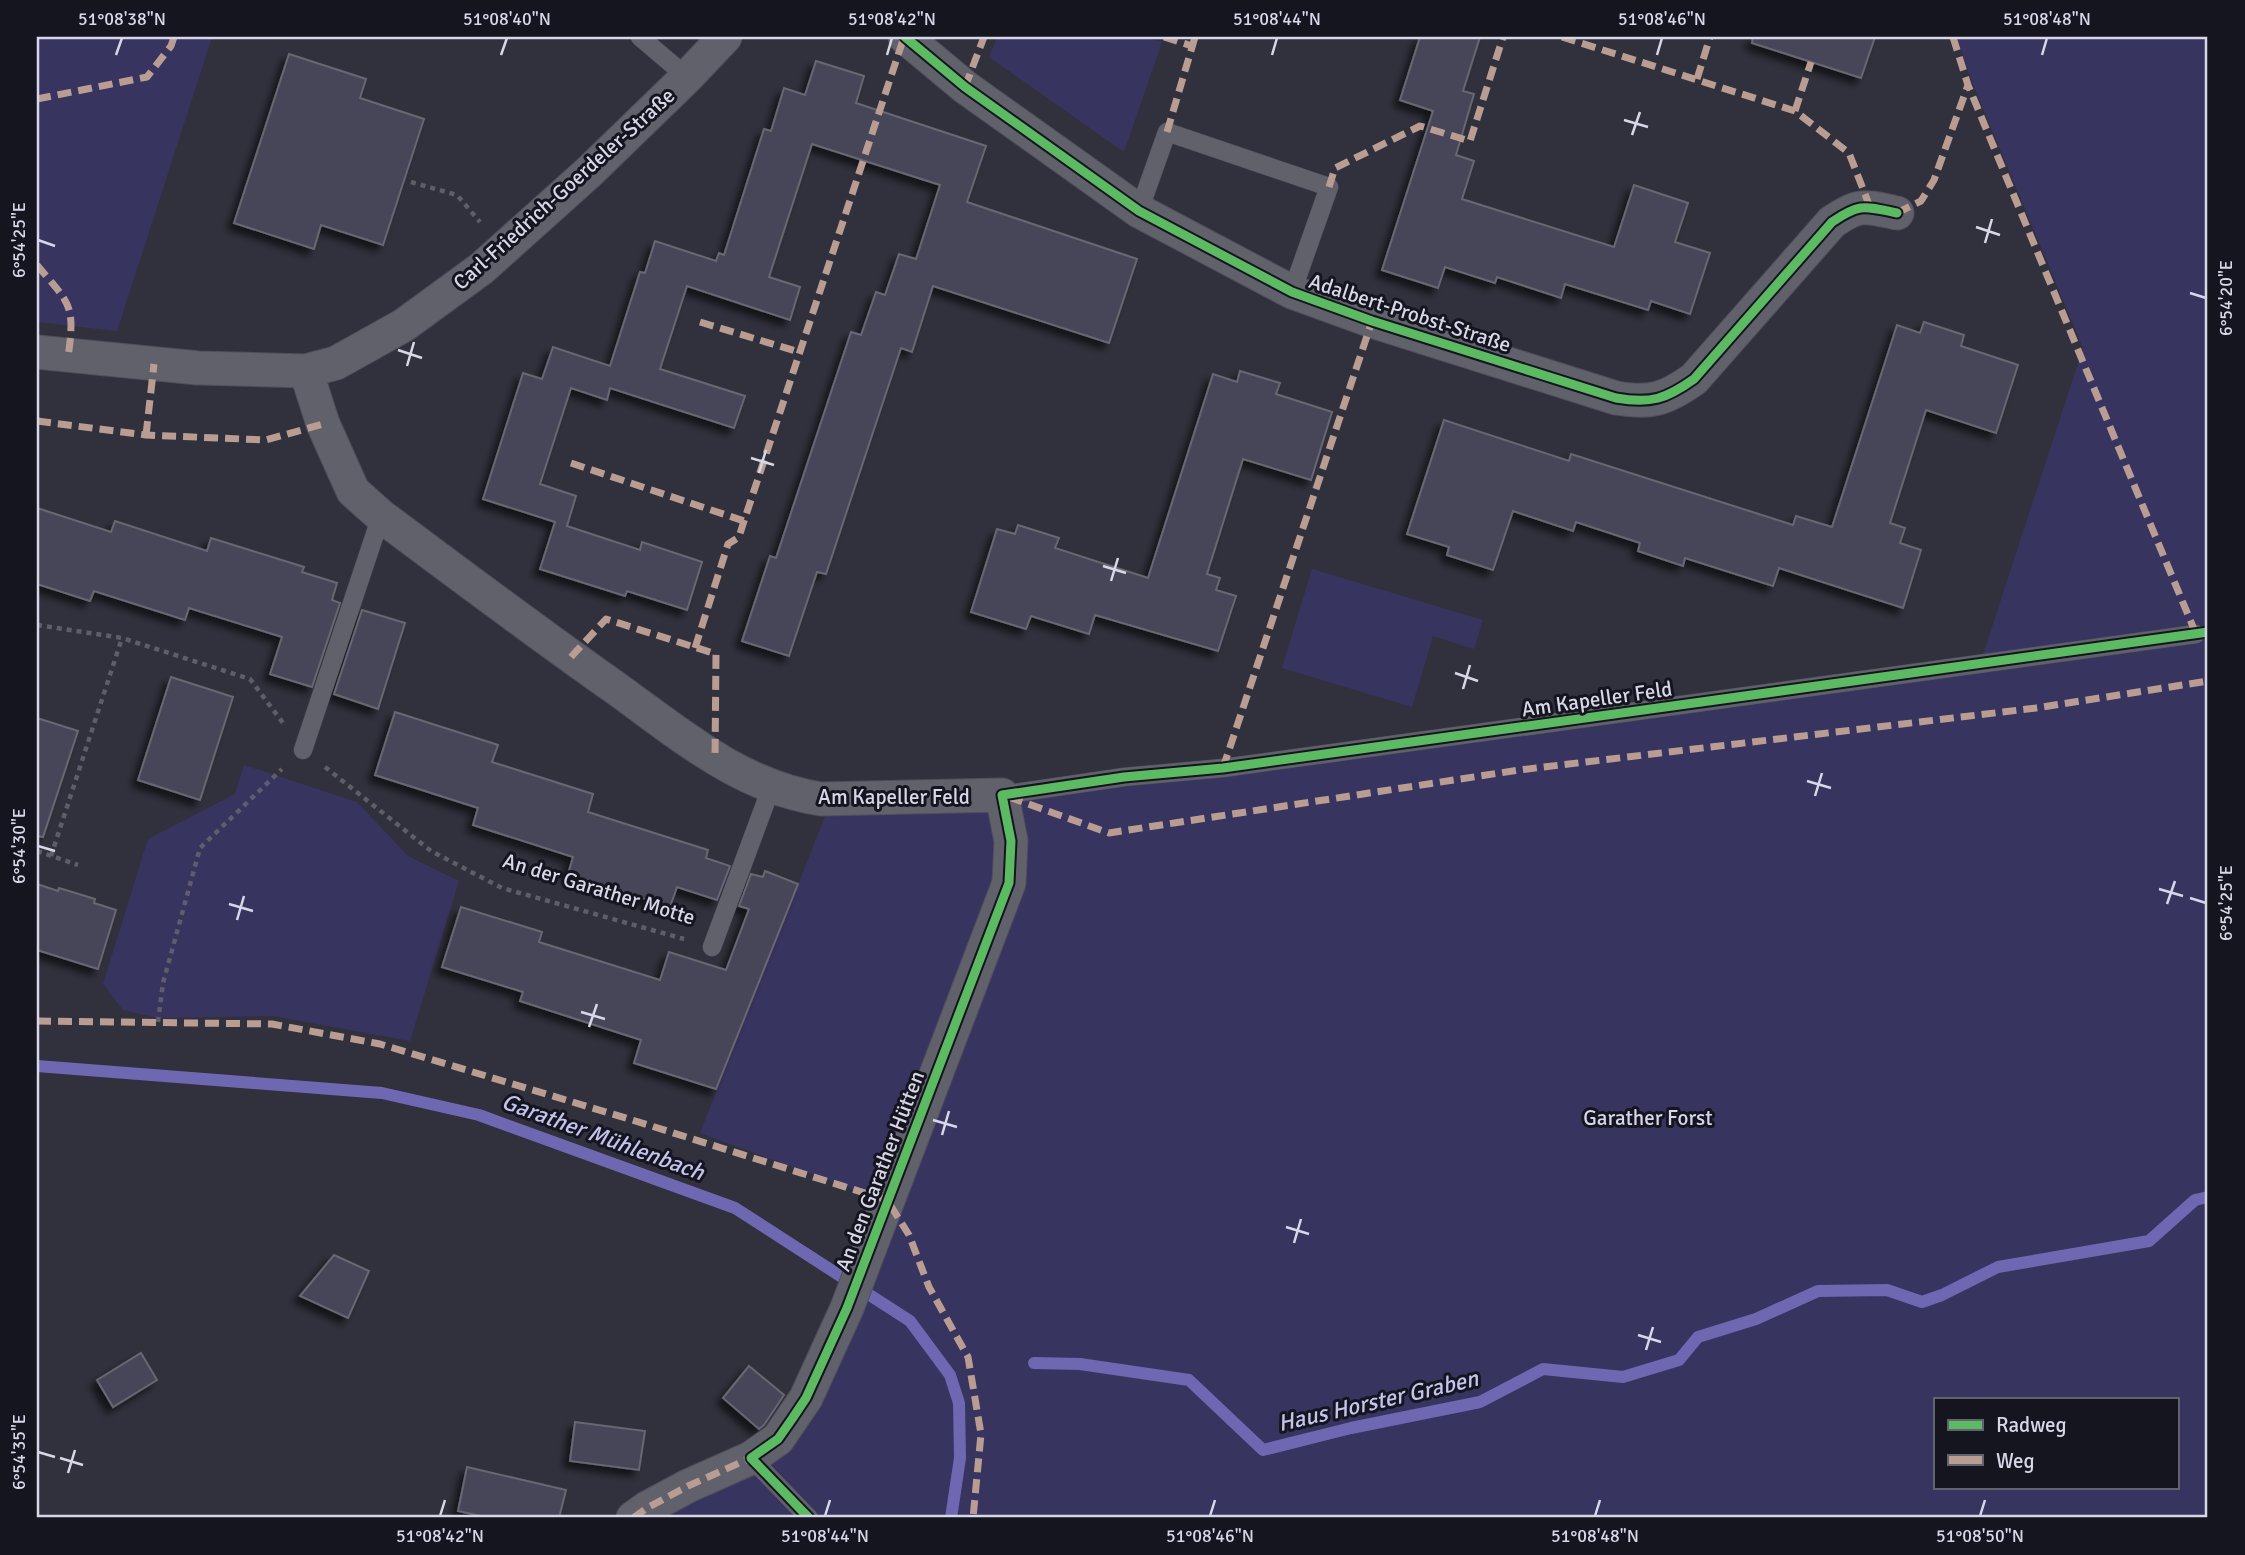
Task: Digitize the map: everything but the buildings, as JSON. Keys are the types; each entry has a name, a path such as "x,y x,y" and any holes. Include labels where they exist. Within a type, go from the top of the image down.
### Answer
{"street":[{"name":"Carl-Friedrich-Goerdeler-Straße","path":"52,354 198,368 306,371 337,363 404,325 482,268 589,172 725,37"},
{"name":"Adalbert-Probst-Straße","path":"905,37 965,87 1139,211 1292,292 1372,321 1616,398 1652,401 1672,394 1694,379 1832,222 1852,209 1870,207 1897,213"},
{"name":"Am Kapeller Feld","path":"306,371 323,424 354,491 380,516 715,759 771,788 793,795 821,799 1002,795"},
{"name":"An den Garather Hütten","path":"633,1518 688,1486 751,1458 778,1439 806,1398 847,1308 1009,883 1011,841 1002,795"}],"lane":[{"path":"640,37 687,77"},
{"path":"1139,211 1167,132 1329,187 1292,292"},
{"path":"303,750 380,516"},
{"name":"Am Kapeller Feld","path":"1002,795 1124,777 1223,768 2196,634"},
{"name":"An der Garather Motte","path":"712,947 771,788"},
{"path":"751,1458 809,1518"}],"path":[{"path":"411,182 457,195 504,248"},
{"path":"51,856 122,638"},
{"path":"158,1022 163,983 200,848 303,750"},
{"path":"37,851 78,864"}],"green space":[{"path":"37,37 212,37 117,331 37,322"},
{"path":"997,37 1145,37 1162,42 1124,152 989,57"},
{"name":"Garather Forst","path":"1957,37 2208,37 2208,1518 648,1518 760,1459 885,1201 700,1133 828,809 1978,670 2083,348 1972,82"},
{"path":"1312,569 1483,620 1474,649 1433,636 1412,707 1282,668"},
{"path":"244,765 357,802 408,856 459,881 410,1041 273,1016 158,1018 123,1010 103,984 148,839 235,794"}],"waterway":[{"name":"Garather Mühlenbach","path":"37,1066 382,1093 479,1115 735,1208 910,1321 950,1375 959,1403 960,1458 951,1518"},
{"name":"Haus Horster Graben","path":"1034,1363 1080,1364 1189,1380 1263,1450 1351,1428 1480,1402 1543,1369 1623,1377 1679,1360 1698,1337 1756,1319 1818,1291 1887,1290 1922,1302 1998,1267 2149,1241 2195,1200 2208,1197"}],"marked path":[{"path":"37,99 147,77 171,46 174,37"},
{"path":"695,648 728,544 739,537 904,37"},
{"path":"965,87 984,37"},
{"path":"1164,37 1192,46"},
{"path":"1167,132 1195,37"},
{"path":"1329,187 1335,168 1420,126 1470,141 1503,37"},
{"path":"1562,37 1795,111 1849,153 1870,207"},
{"path":"1697,79 1710,37"},
{"path":"1953,37 1968,85 2196,634 2202,633"},
{"path":"1795,111 1811,62"},
{"path":"1897,213 1921,201 1934,180 1968,85"},
{"path":"37,265 68,305 71,325 68,357"},
{"path":"1223,768 1372,321"},
{"path":"700,322 799,352"},
{"path":"146,435 154,364"},
{"path":"37,421 146,435 266,440 323,424"},
{"path":"571,463 744,521"},
{"path":"571,657 606,619 716,654 715,759"},
{"path":"1009,797 1109,833 1519,770 2036,708 2208,681"},
{"path":"37,1021 272,1024 380,1044 887,1200 909,1235 929,1287 968,1357 981,1434 973,1518"},
{"path":"633,1518 688,1486 755,1456"}],"cycle path":[{"path":"905,37 965,87 1139,211 1292,292 1372,321 1616,398 1658,398 1694,379 1832,222 1849,212 1863,208 1897,213"},
{"path":"809,1518 751,1458 778,1439 806,1398 847,1308 1009,883 1011,841 1002,795 1124,777 1223,768 2208,632"}]}
